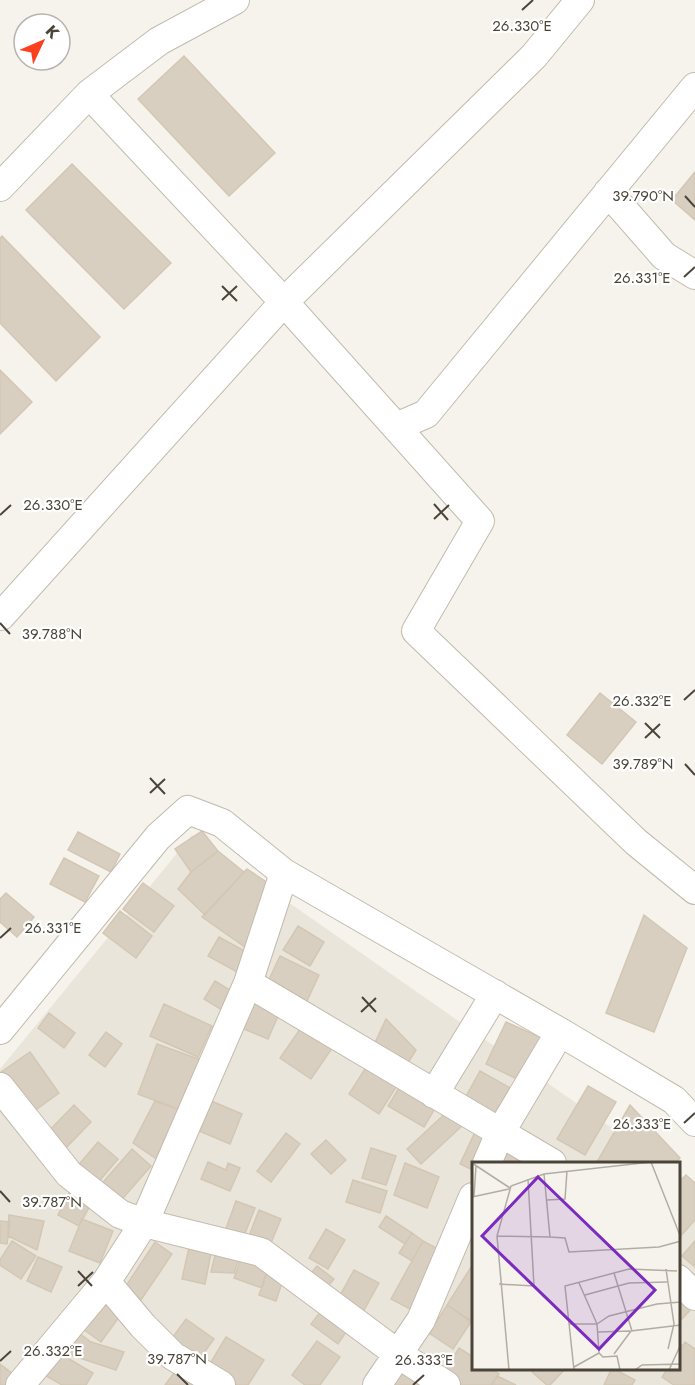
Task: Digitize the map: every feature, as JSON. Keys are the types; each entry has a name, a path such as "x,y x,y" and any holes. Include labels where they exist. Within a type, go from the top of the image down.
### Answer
{"street":[{"path":"0,187 89,94 159,41 235,0"},
{"path":"0,615 284,302 534,56 580,0"},
{"path":"396,426 426,414 695,87"},
{"path":"89,94 284,302 480,521 416,631 636,842 695,890"},
{"path":"608,192 664,256 695,275"},
{"path":"0,1030 158,837 188,810 222,823 284,873 674,1100 695,1122"},
{"path":"21,1385 106,1282 144,1223 248,983 284,873"},
{"path":"248,983 550,1162"},
{"path":"434,1094 495,994"},
{"path":"487,1162 500,1133 560,1032"},
{"path":"0,1088 69,1174 120,1214 144,1223 261,1252 398,1354 446,1385"},
{"path":"377,1385 421,1320 472,1199"},
{"path":"680,1281 695,1296"},
{"path":"106,1282 143,1326 173,1356 221,1385"}],"shaded area":[{"path":"192,835 661,1162 472,1162 472,1370 680,1370 680,1175 695,1186 695,1385 0,1385 0,1069"}],"building":[{"path":"184,56 275,153 229,196 138,99"},
{"path":"72,164 171,263 124,309 26,210"},
{"path":"695,172 695,220 672,200"},
{"path":"2,236 100,337 56,381 0,323 0,238"},
{"path":"0,370 32,402 0,434"},
{"path":"600,693 636,722 602,764 567,735"},
{"path":"202,831 218,851 191,872 175,849"},
{"path":"78,832 120,854 111,872 68,850"},
{"path":"218,851 244,872 205,915 178,889 191,872"},
{"path":"64,858 99,876 85,902 50,884"},
{"path":"247,869 268,883 245,947 202,917"},
{"path":"143,883 174,906 154,932 123,909"},
{"path":"6,893 34,917 17,937 0,922 0,899"},
{"path":"120,911 152,936 136,958 103,933"},
{"path":"644,915 687,948 654,1032 606,1013"},
{"path":"298,926 324,942 310,966 283,950"},
{"path":"219,937 250,954 239,973 208,956"},
{"path":"280,956 319,975 306,1003 267,984"},
{"path":"215,981 233,992 222,1010 204,999"},
{"path":"253,994 282,1007 268,1039 239,1027"},
{"path":"164,1004 212,1026 198,1057 150,1036"},
{"path":"49,1013 75,1033 64,1048 38,1028"},
{"path":"386,1019 416,1050 406,1066 373,1047"},
{"path":"305,1022 335,1044 311,1079 280,1058"},
{"path":"506,1022 542,1038 521,1081 486,1064"},
{"path":"106,1032 122,1044 105,1067 89,1055"},
{"path":"157,1044 201,1060 183,1111 138,1094"},
{"path":"30,1052 59,1093 30,1114 0,1073"},
{"path":"370,1061 400,1081 379,1114 349,1094"},
{"path":"480,1071 514,1090 497,1119 464,1100"},
{"path":"402,1083 437,1105 424,1127 388,1106"},
{"path":"588,1086 616,1102 585,1155 557,1139"},
{"path":"209,1100 242,1114 230,1144 197,1130"},
{"path":"155,1101 183,1111 158,1160 133,1143"},
{"path":"74,1105 91,1122 61,1153 44,1136"},
{"path":"630,1105 680,1158 676,1162 597,1162"},
{"path":"449,1110 463,1125 421,1164 407,1149"},
{"path":"476,1130 490,1137 478,1162 472,1162 472,1170 460,1164"},
{"path":"286,1133 300,1144 271,1182 257,1171"},
{"path":"326,1140 346,1160 331,1174 311,1154"},
{"path":"98,1142 118,1159 96,1185 76,1168"},
{"path":"511,1147 538,1162 503,1162"},
{"path":"371,1148 396,1156 386,1185 362,1178"},
{"path":"132,1149 151,1166 117,1205 98,1188"},
{"path":"208,1162 226,1170 228,1163 240,1168 230,1191 201,1179"},
{"path":"405,1163 439,1177 427,1208 394,1195"},
{"path":"686,1175 695,1183 695,1220 680,1237 680,1181"},
{"path":"353,1180 387,1191 380,1213 346,1202"},
{"path":"71,1189 93,1200 79,1226 58,1215"},
{"path":"236,1201 255,1208 242,1241 224,1234"},
{"path":"259,1210 281,1219 268,1250 247,1241"},
{"path":"9,1215 44,1221 37,1250 8,1236"},
{"path":"386,1216 412,1233 405,1244 379,1227"},
{"path":"82,1219 113,1231 100,1263 69,1251"},
{"path":"0,1221 10,1222 7,1244 0,1243"},
{"path":"326,1229 345,1240 328,1269 309,1258"},
{"path":"412,1233 423,1241 412,1261 399,1253"},
{"path":"12,1241 36,1256 21,1279 0,1265 0,1260"},
{"path":"423,1241 442,1251 410,1309 391,1299"},
{"path":"695,1241 695,1267 682,1256"},
{"path":"155,1242 172,1254 141,1300 124,1289"},
{"path":"190,1243 212,1248 205,1284 182,1279"},
{"path":"217,1247 240,1255 234,1273 211,1272"},
{"path":"242,1256 267,1271 262,1288 234,1278"},
{"path":"38,1257 62,1267 51,1292 27,1281"},
{"path":"317,1266 334,1279 323,1292 307,1278"},
{"path":"472,1266 472,1321 447,1305"},
{"path":"354,1270 379,1283 363,1312 338,1299"},
{"path":"267,1271 284,1277 276,1301 259,1295"},
{"path":"680,1288 695,1305 680,1321"},
{"path":"103,1294 125,1309 101,1342 79,1326"},
{"path":"447,1305 471,1322 453,1349 429,1333"},
{"path":"324,1307 350,1326 338,1344 311,1324"},
{"path":"186,1319 214,1339 198,1361 170,1341"},
{"path":"75,1330 91,1342 124,1352 116,1370 59,1351"},
{"path":"226,1337 264,1360 248,1385 237,1385 208,1367"},
{"path":"317,1341 340,1357 320,1385 305,1385 292,1375"},
{"path":"685,1342 695,1349 695,1385 674,1385 662,1377 667,1370 680,1370 680,1350"},
{"path":"459,1348 472,1356 472,1370 493,1370 499,1374 491,1385 460,1385 443,1374"},
{"path":"54,1350 93,1373 86,1385 62,1385 41,1373"},
{"path":"398,1363 423,1385 385,1385"},
{"path":"0,1364 13,1374 5,1385 0,1385"},
{"path":"180,1365 204,1385 165,1385"},
{"path":"534,1370 564,1370 550,1385 532,1372"},
{"path":"611,1370 616,1370 635,1380 632,1385 604,1385"},
{"path":"497,1376 516,1385 492,1385"}]}
